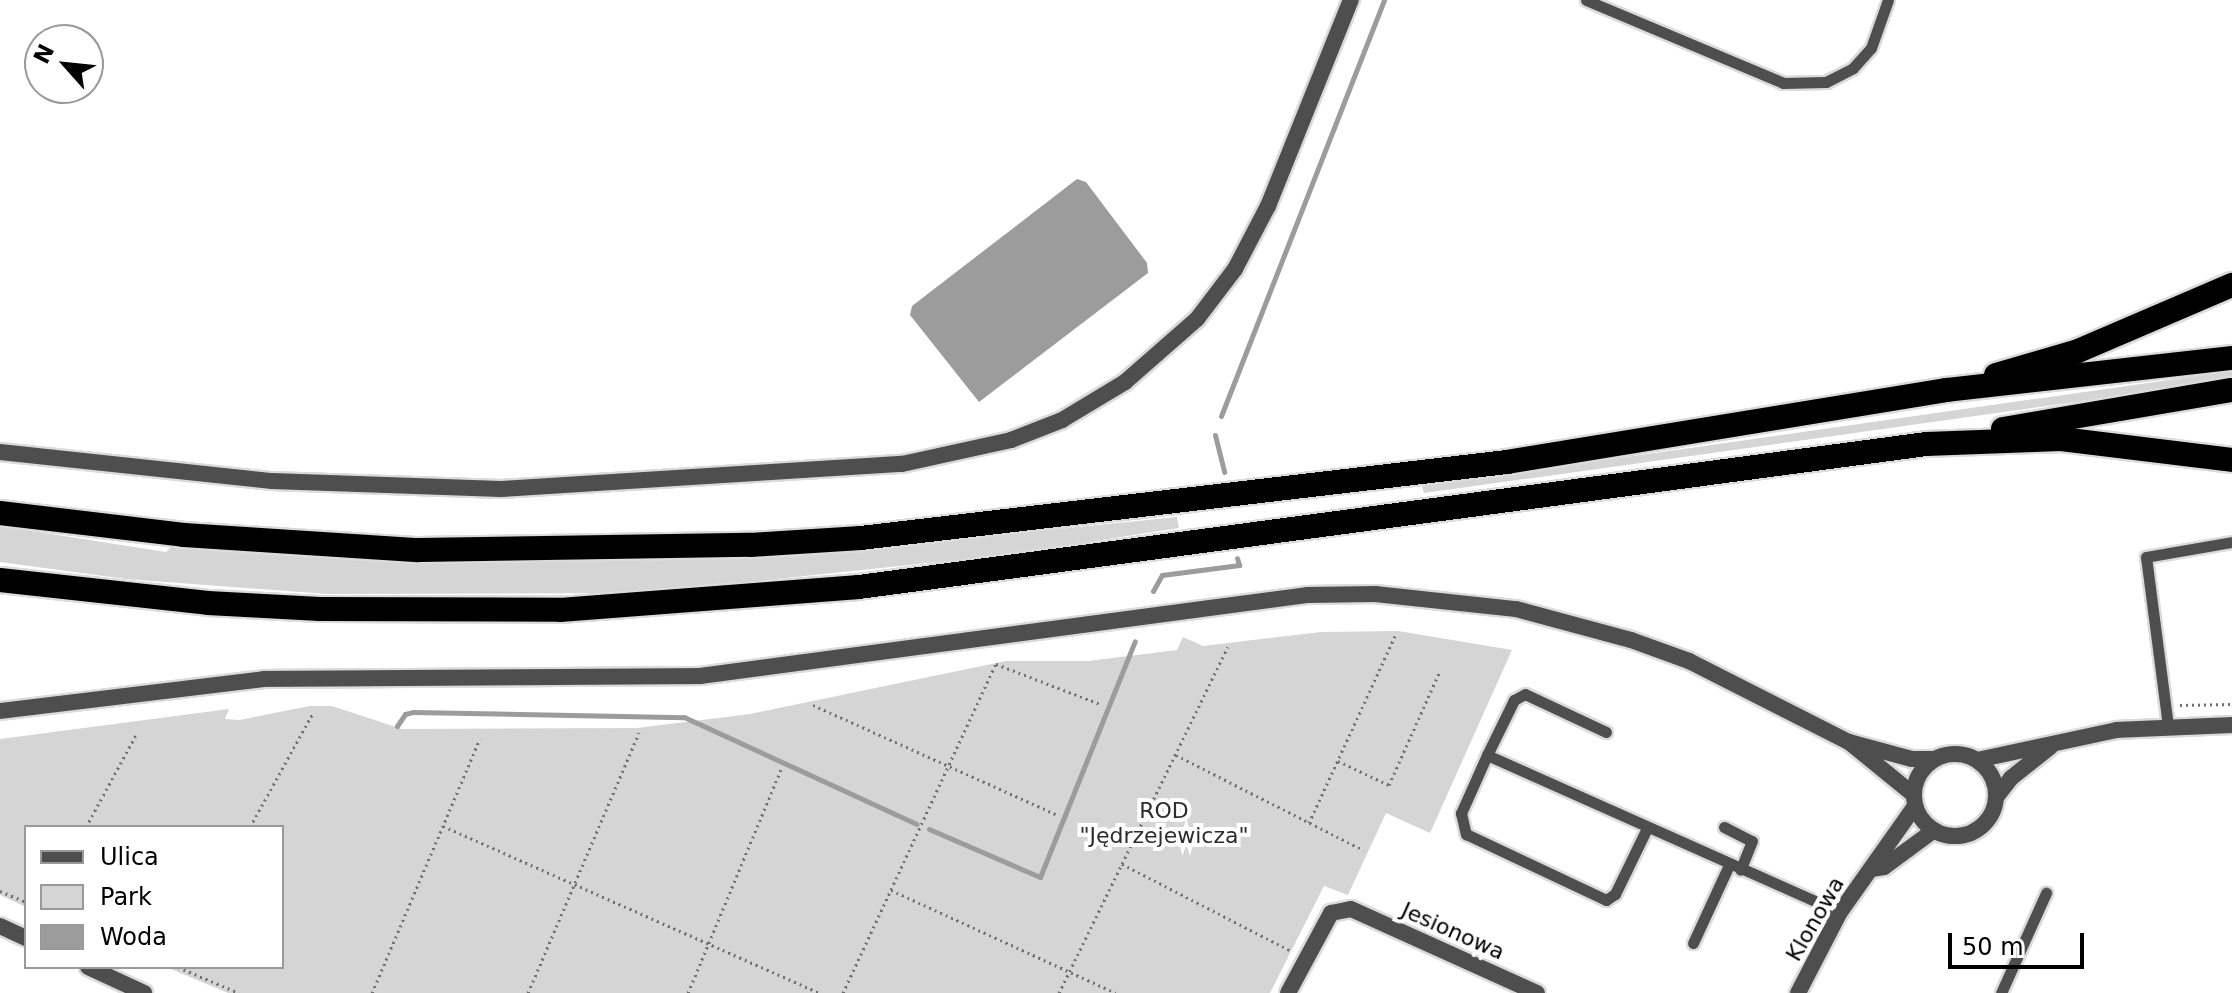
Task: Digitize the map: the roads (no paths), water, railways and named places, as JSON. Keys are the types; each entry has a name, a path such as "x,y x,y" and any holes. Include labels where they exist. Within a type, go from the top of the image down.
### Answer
{"highway":[{"path":"1946,390 2078,351 2232,285"},
{"path":"0,513 199,536 390,549 750,545 861,538 1507,462 1946,390 2232,358"},
{"path":"0,580 208,603 443,613 745,599 1926,444 2116,406 2232,390"},
{"path":"1926,444 2061,439 2232,460"}],"street":[{"path":"0,452 272,481 501,489 902,464 1011,440 1062,420 1125,382 1197,319 1235,269 1268,206 1351,0"},
{"path":"0,711 264,679 700,676 1307,595 1375,594 1471,602 1589,627 1689,661 1849,742 1912,759 1935,759 1956,754 1977,760 2050,747 2117,730 2232,725"},
{"path":"1849,742 1914,800 1933,831 1954,837 1975,832 1991,817 1997,796 2011,778 2050,747"},
{"path":"1914,800 1919,774 1935,759"},
{"path":"1977,760 1992,775 1997,796"},
{"name":"Klonowa","path":"1798,993 1840,912 1872,869 1882,845 1914,800"},
{"name":"Klonowa","path":"1872,869 1884,867 1933,831"},
{"name":"Jesionowa","path":"1288,993 1331,913 1351,909 1537,993"},
{"path":"0,926 24,937"},
{"path":"92,969 144,993"}],"lane":[{"path":"1586,0 1783,83 1826,82 1853,68 1871,48 1888,0"},
{"path":"2168,726 2146,557 2232,542"},
{"path":"1606,732 1525,694 1514,700 1461,813 1466,834 1606,900 1615,894 1647,828"},
{"path":"1487,755 1840,912"},
{"path":"1693,943 1734,867 1752,841 1724,827"},
{"path":"2001,993 2046,893"}],"water":[{"path":"1077,179 1086,182 1147,263 1148,273 979,402 910,315 912,306"}],"waterway":[{"path":"1221,416 1384,0"},
{"path":"1215,435 1224,472"},
{"path":"1153,591 1162,575 1239,565 1237,558"},
{"path":"929,829 1040,877 1135,641"},
{"path":"397,726 405,714 413,712 684,717 917,824"}],"park label":[{"name":"ROD \"Jędrzejewicza\"","path":"1164,822"}]}
